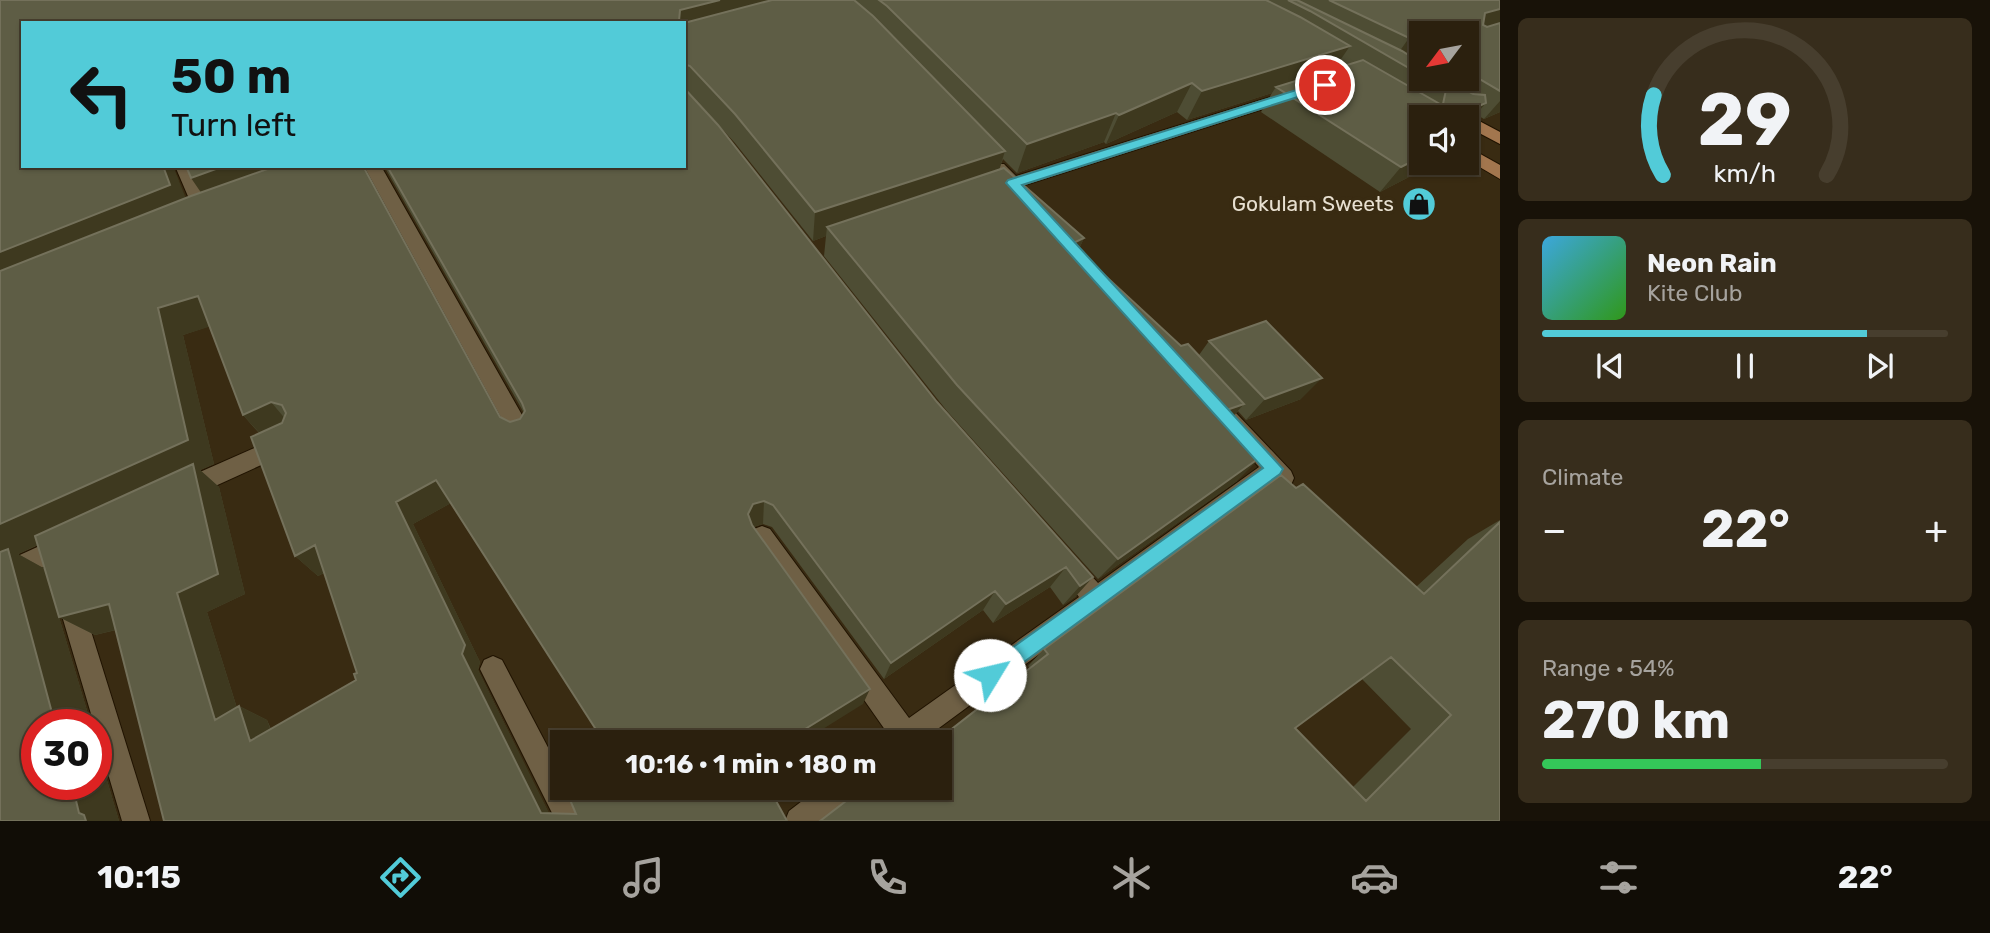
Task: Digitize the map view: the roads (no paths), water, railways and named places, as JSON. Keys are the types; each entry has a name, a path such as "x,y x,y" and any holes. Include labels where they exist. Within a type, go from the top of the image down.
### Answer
{"main road":[{"path":"1479,126 1500,139"},
{"path":"1479,159 1500,173"}],"street":[{"path":"1006,186 1312,89"},
{"path":"985,155 1006,186 1032,204"},
{"path":"184,168 205,219"},
{"path":"373,168 522,435"},
{"path":"1200,387 1302,496"},
{"path":"167,498 294,439"},
{"path":"914,730 1274,469"},
{"path":"0,576 92,533"},
{"path":"762,537 896,730"},
{"path":"1052,549 1096,599"},
{"path":"54,550 136,821"},
{"path":"493,669 571,821"},
{"path":"799,821 826,800"}],"place":[{"name":"Gokulam Sweets","path":"1419,204"}]}
